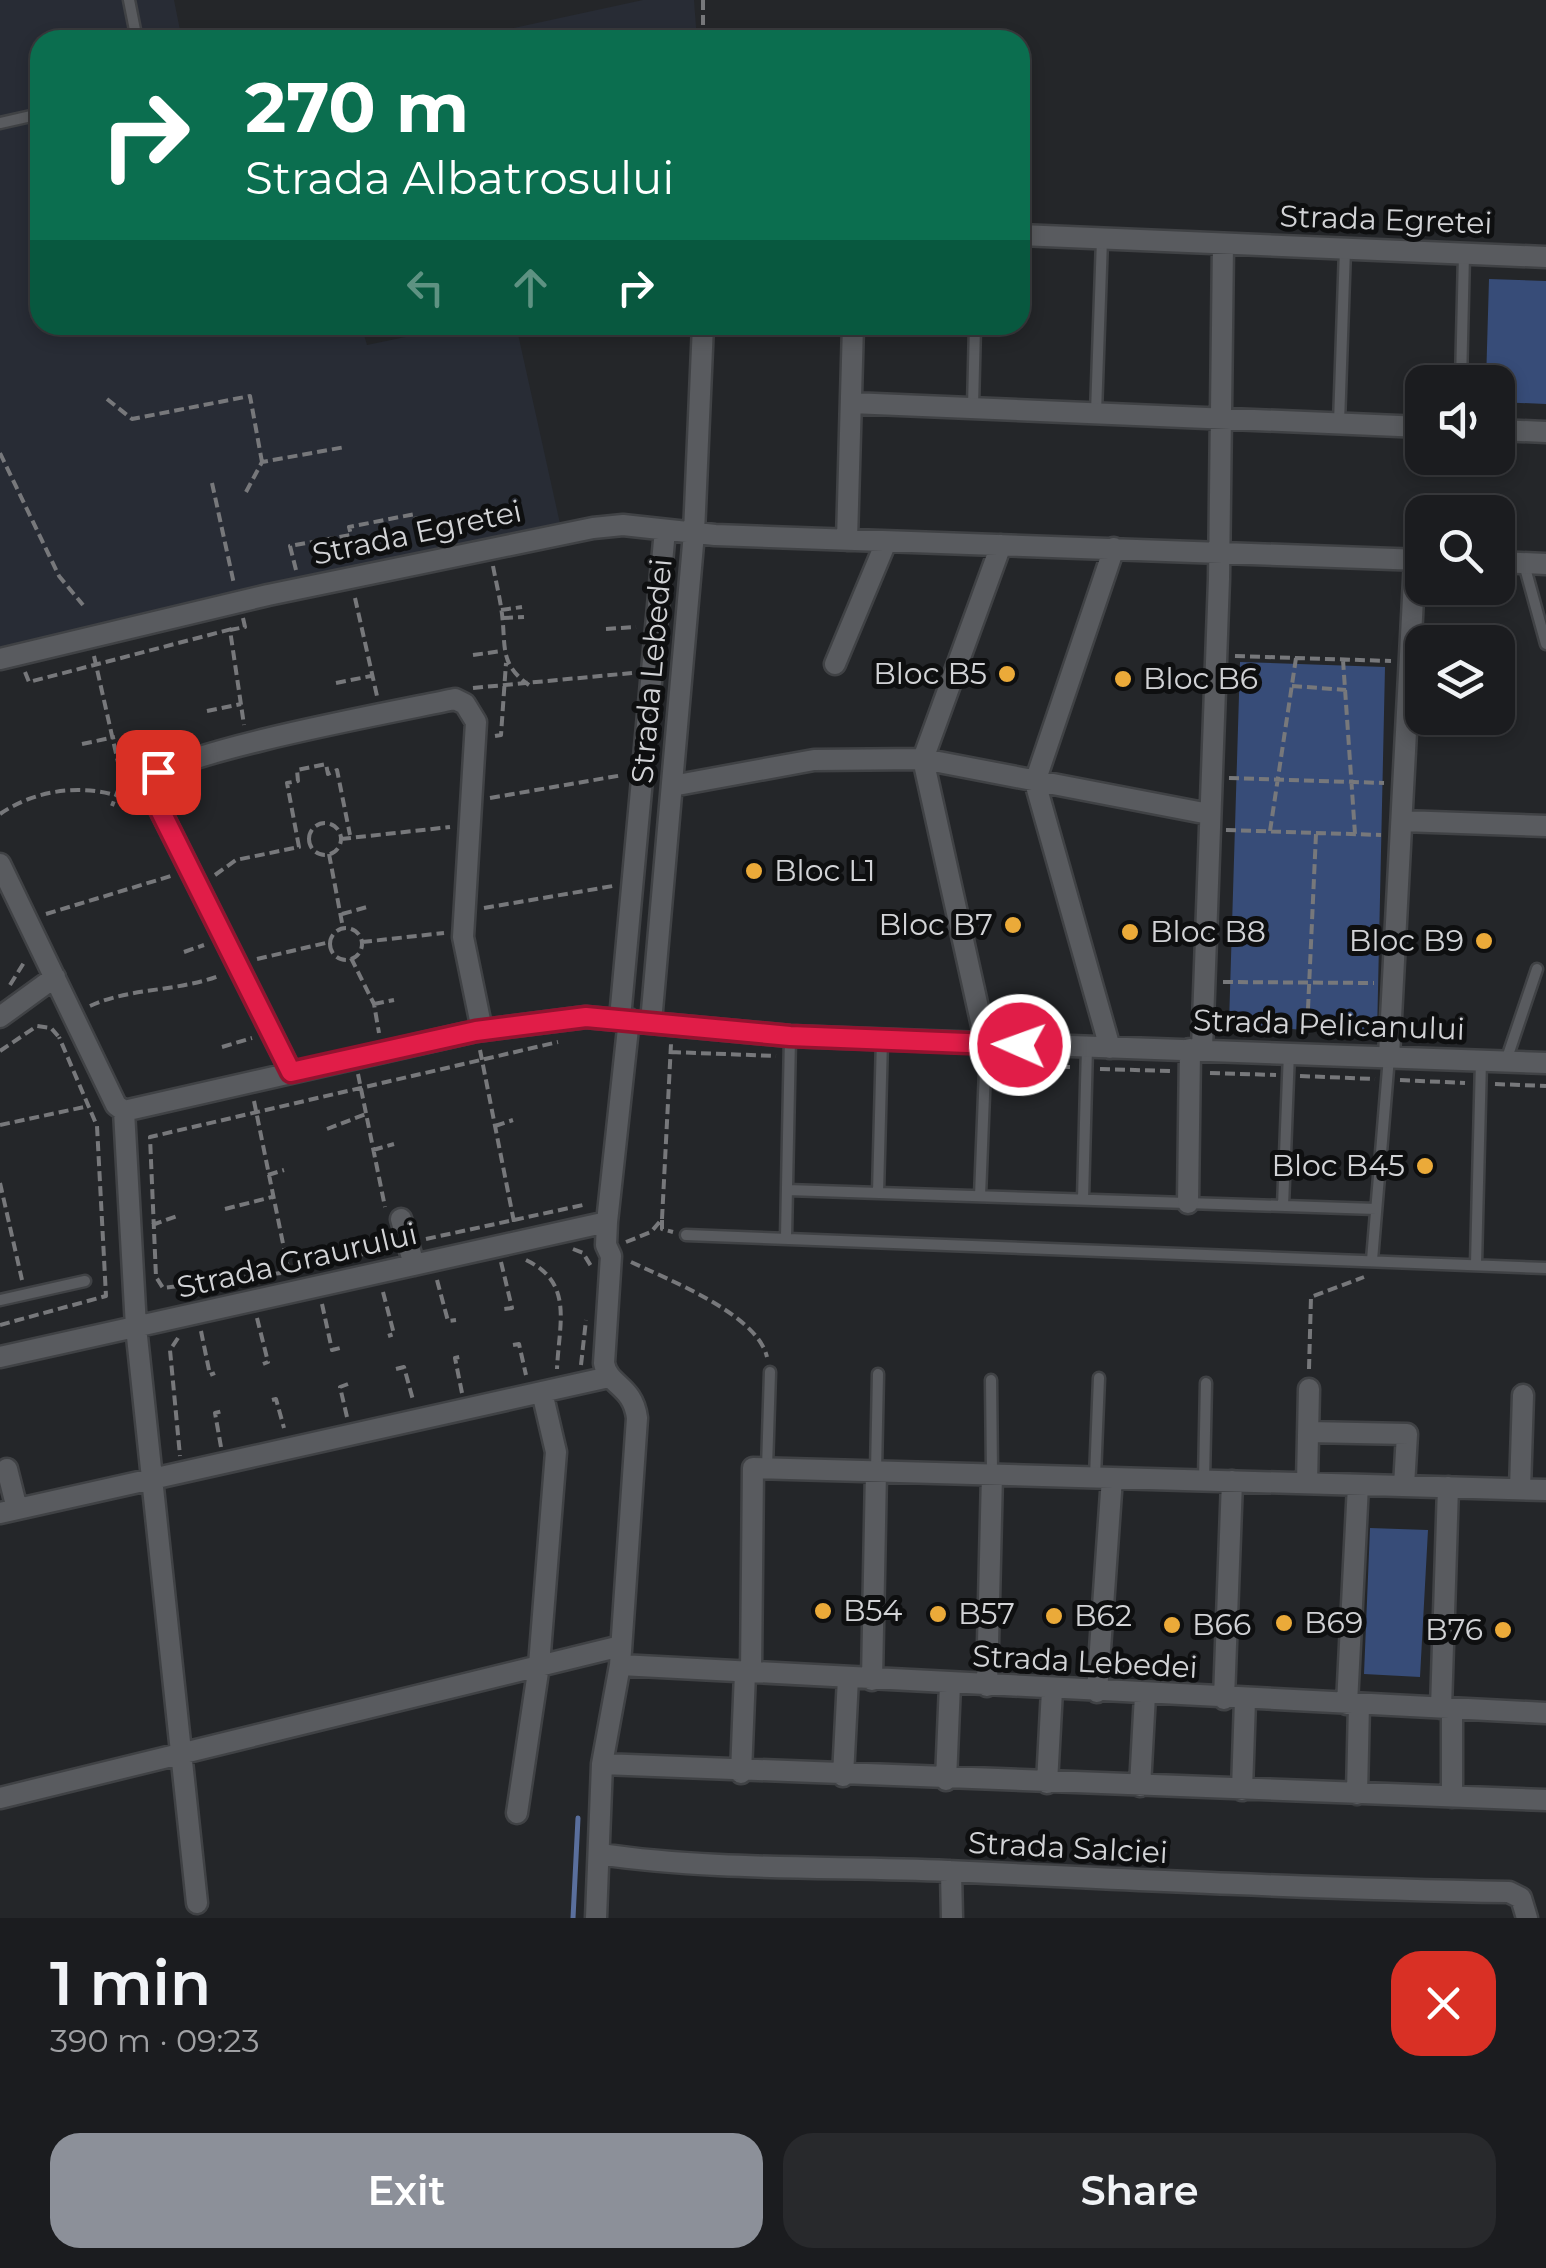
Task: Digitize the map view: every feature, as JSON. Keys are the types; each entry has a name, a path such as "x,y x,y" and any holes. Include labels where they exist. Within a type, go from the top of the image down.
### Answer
{"street":[{"name":"Strada Egretei","path":"1030,235 1546,257"},
{"path":"1188,1203 1190,1072 1204,982 1223,244"},
{"name":"Strada Lebedei","path":"650,1022 694,532 703,335"},
{"path":"848,540 853,335"},
{"path":"851,403 1405,426"},
{"path":"1515,431 1546,432"},
{"name":"Strada Egretei","path":"6,662 89,636 239,602 490,548 623,525 886,542 1405,559"},
{"name":"Strada Lebedei","path":"609,1377 604,1363 610,1256 606,1245 607,1222 625,1024 632,882 665,530"},
{"path":"834,664 886,542"},
{"path":"986,1054 923,759 1002,546"},
{"path":"1110,1048 1035,782 1114,548"},
{"path":"1515,563 1546,564"},
{"path":"291,1072 160,810 152,779 158,772 246,745 455,699 474,716 473,802 463,912 479,1030"},
{"name":"Strada Egretei","path":"1389,1056 1406,735"},
{"path":"672,786 814,760 923,759 1209,814"},
{"path":"1402,821 1546,826"},
{"path":"0,864 116,1105 124,1111 136,1327 197,1902"},
{"path":"6,1013 55,977"},
{"name":"Strada Pelicanului","path":"124,1111 479,1030 560,1019 650,1022 789,1046 882,1039 986,1054 1086,1058 1110,1048 1546,1063"},
{"path":"394,1220 424,1263"},
{"name":"Strada Graurului","path":"0,1357 424,1263 513,1251 607,1222"},
{"path":"8,1469 9,1511 609,1377 629,1391 636,1418 620,1655 602,1764 596,1918"},
{"path":"1308,1483 1309,1389"},
{"path":"518,1813 540,1665 556,1452 543,1391"},
{"path":"1520,1489 1523,1394"},
{"path":"1308,1432 1406,1434 1404,1486"},
{"path":"741,1773 748,1673 752,1468 1546,1490"},
{"path":"872,1680 876,1471"},
{"path":"987,1686 992,1474"},
{"path":"1097,1692 1104,1477"},
{"path":"1232,1481 1235,1700 1242,1790"},
{"path":"1356,1794 1353,1704 1358,1485"},
{"path":"1448,1487 1447,1708 1452,1797"},
{"name":"Strada Lebedei","path":"0,1798 540,1665 620,1655 748,1673 1546,1713"},
{"path":"843,1776 848,1678"},
{"path":"946,1780 950,1684"},
{"path":"1047,1783 1052,1690"},
{"path":"1140,1786 1145,1695"},
{"path":"602,1764 741,1773 1546,1800"},
{"name":"Strada Salciei","path":"600,1854 663,1863 951,1872 1259,1888 1509,1892 1527,1912"},
{"path":"951,1872 952,1918"}],"lane":[{"path":"129,0 135,30"},
{"path":"0,122 30,116"},
{"path":"1096,414 1102,239"},
{"path":"1339,424 1345,249"},
{"path":"1461,365 1464,254"},
{"path":"973,408 975,335"},
{"path":"1523,563 1546,644"},
{"path":"1506,1061 1537,969"},
{"path":"878,1193 882,1039"},
{"path":"786,1238 789,1046"},
{"path":"1283,1206 1289,1052"},
{"path":"980,1196 986,1054"},
{"path":"1372,1260 1389,1056"},
{"path":"1083,1200 1086,1058"},
{"path":"1476,1264 1481,1060"},
{"path":"787,1190 1376,1209"},
{"path":"686,1235 1546,1268"},
{"path":"0,1300 85,1281"},
{"path":"768,1468 770,1372"},
{"path":"876,1471 878,1374"},
{"path":"1099,1378 1104,1477"},
{"path":"992,1380 992,1474"},
{"path":"1204,1480 1206,1383"}],"path":[{"path":"702,30 703,0"},
{"path":"107,399 132,418 250,396 262,462 246,492"},
{"path":"262,462 344,447"},
{"path":"0,453 59,576 83,605"},
{"path":"6,662 24,668 29,682 245,626 212,483"},
{"path":"293,576 297,576 290,546 351,534 349,527 414,514 422,546 438,542"},
{"path":"475,739 501,736 508,687 502,651 503,618 490,548"},
{"path":"351,579 382,715"},
{"path":"501,610 522,608"},
{"path":"503,618 524,616"},
{"path":"606,629 656,625"},
{"path":"230,630 246,745"},
{"path":"89,636 122,780 112,806"},
{"path":"473,655 502,651"},
{"path":"1215,656 1405,662"},
{"path":"1270,831 1296,658"},
{"path":"1343,660 1355,834"},
{"path":"506,663 529,685"},
{"path":"472,688 529,685 558,677 652,673"},
{"path":"336,683 372,676"},
{"path":"1292,686 1346,690"},
{"path":"207,711 241,704"},
{"path":"82,744 114,736"},
{"path":"300,847 287,783 298,781 296,770 326,764 328,774 337,770 350,835"},
{"path":"473,802 643,772"},
{"path":"1210,777 1404,784"},
{"path":"0,814 19,801 42,794 82,790 118,794 160,810"},
{"path":"311,846 311,831 318,824 334,826 341,839"},
{"path":"329,854 341,839 350,835 470,825"},
{"path":"1308,1009 1316,833"},
{"path":"201,892 224,864 300,847 311,846 329,854"},
{"path":"329,854 344,928"},
{"path":"27,920 190,870"},
{"path":"463,912 632,882"},
{"path":"342,914 368,908"},
{"path":"59,1036 90,1006 111,996 199,984 264,955 330,942 344,928"},
{"path":"330,942 336,956 351,958 360,952 362,942 354,930 344,928"},
{"path":"362,942 431,931 464,936"},
{"path":"184,952 223,939"},
{"path":"18,1039 6,1013 8,988 26,964 21,946"},
{"path":"351,958 374,1004 378,1052"},
{"path":"1204,982 1393,983"},
{"path":"374,1004 394,1000"},
{"path":"625,1024 672,1039 662,1229 686,1235"},
{"path":"0,1052 37,1026 51,1028 59,1036 97,1126 106,1296 0,1325"},
{"path":"479,1030 514,1220 512,1308 504,1310"},
{"path":"222,1047 271,1032"},
{"path":"336,1298 321,1302 295,1290 163,1288 156,1277 150,1137 573,1038"},
{"path":"671,1052 789,1046"},
{"path":"986,1054 1086,1058 1190,1072 1546,1086"},
{"path":"354,1058 394,1220"},
{"path":"250,1082 295,1290"},
{"path":"0,1125 88,1106"},
{"path":"326,1129 366,1114"},
{"path":"496,1126 512,1120"},
{"path":"374,1150 394,1144"},
{"path":"268,1175 284,1170"},
{"path":"0,1182 26,1294"},
{"path":"225,1208 272,1197"},
{"path":"322,1264 583,1205"},
{"path":"662,1219 651,1232 625,1242 619,1256 716,1304 758,1338 770,1372"},
{"path":"566,1247 583,1253 592,1266"},
{"path":"485,1266 513,1251"},
{"path":"513,1251 546,1270 560,1293 543,1391"},
{"path":"1309,1389 1311,1297 1362,1280 1372,1260"},
{"path":"424,1263 448,1321 456,1320"},
{"path":"295,1290 306,1268"},
{"path":"367,1292 382,1289 394,1334 388,1336"},
{"path":"321,1302 332,1350 340,1348"},
{"path":"579,1384 588,1305"},
{"path":"263,1364 268,1362 257,1317 273,1313"},
{"path":"169,1335 200,1329"},
{"path":"200,1329 210,1375 215,1373"},
{"path":"182,1471 170,1350 179,1336 200,1329"},
{"path":"512,1345 520,1344 543,1391"},
{"path":"464,1356 455,1358 465,1408"},
{"path":"396,1369 404,1367 418,1419"},
{"path":"348,1384 340,1387 352,1434"},
{"path":"272,1400 276,1399 288,1448"},
{"path":"224,1411 215,1413 224,1462"}],"shaded area":[{"path":"0,0 174,0 180,30 30,30 30,335 364,335 367,345 415,335 518,335 561,528 0,660"},
{"path":"643,0 694,0 696,30 505,30"},
{"path":"1489,279 1546,281 1546,404 1515,403 1515,365 1486,365"},
{"path":"1240,662 1385,667 1377,1036 1229,1024"},
{"path":"1370,1528 1428,1530 1420,1677 1364,1674"}],"waterway":[{"path":"573,1918 578,1818"}],"place":[{"name":"Bloc B5","path":"1007,674"},
{"name":"Bloc B6","path":"1123,679"},
{"name":"Bloc L1","path":"754,871"},
{"name":"Bloc B7","path":"1013,925"},
{"name":"Bloc B8","path":"1130,932"},
{"name":"Bloc B9","path":"1484,941"},
{"name":"Bloc B45","path":"1425,1166"},
{"name":"B54","path":"823,1611"},
{"name":"B57","path":"938,1614"},
{"name":"B62","path":"1054,1616"},
{"name":"B69","path":"1284,1623"},
{"name":"B66","path":"1172,1625"},
{"name":"B76","path":"1503,1630"}],"route":[{"path":"158,772 152,779 152,791 160,810 291,1072 476,1031 586,1017 790,1036 1020,1045"}]}
